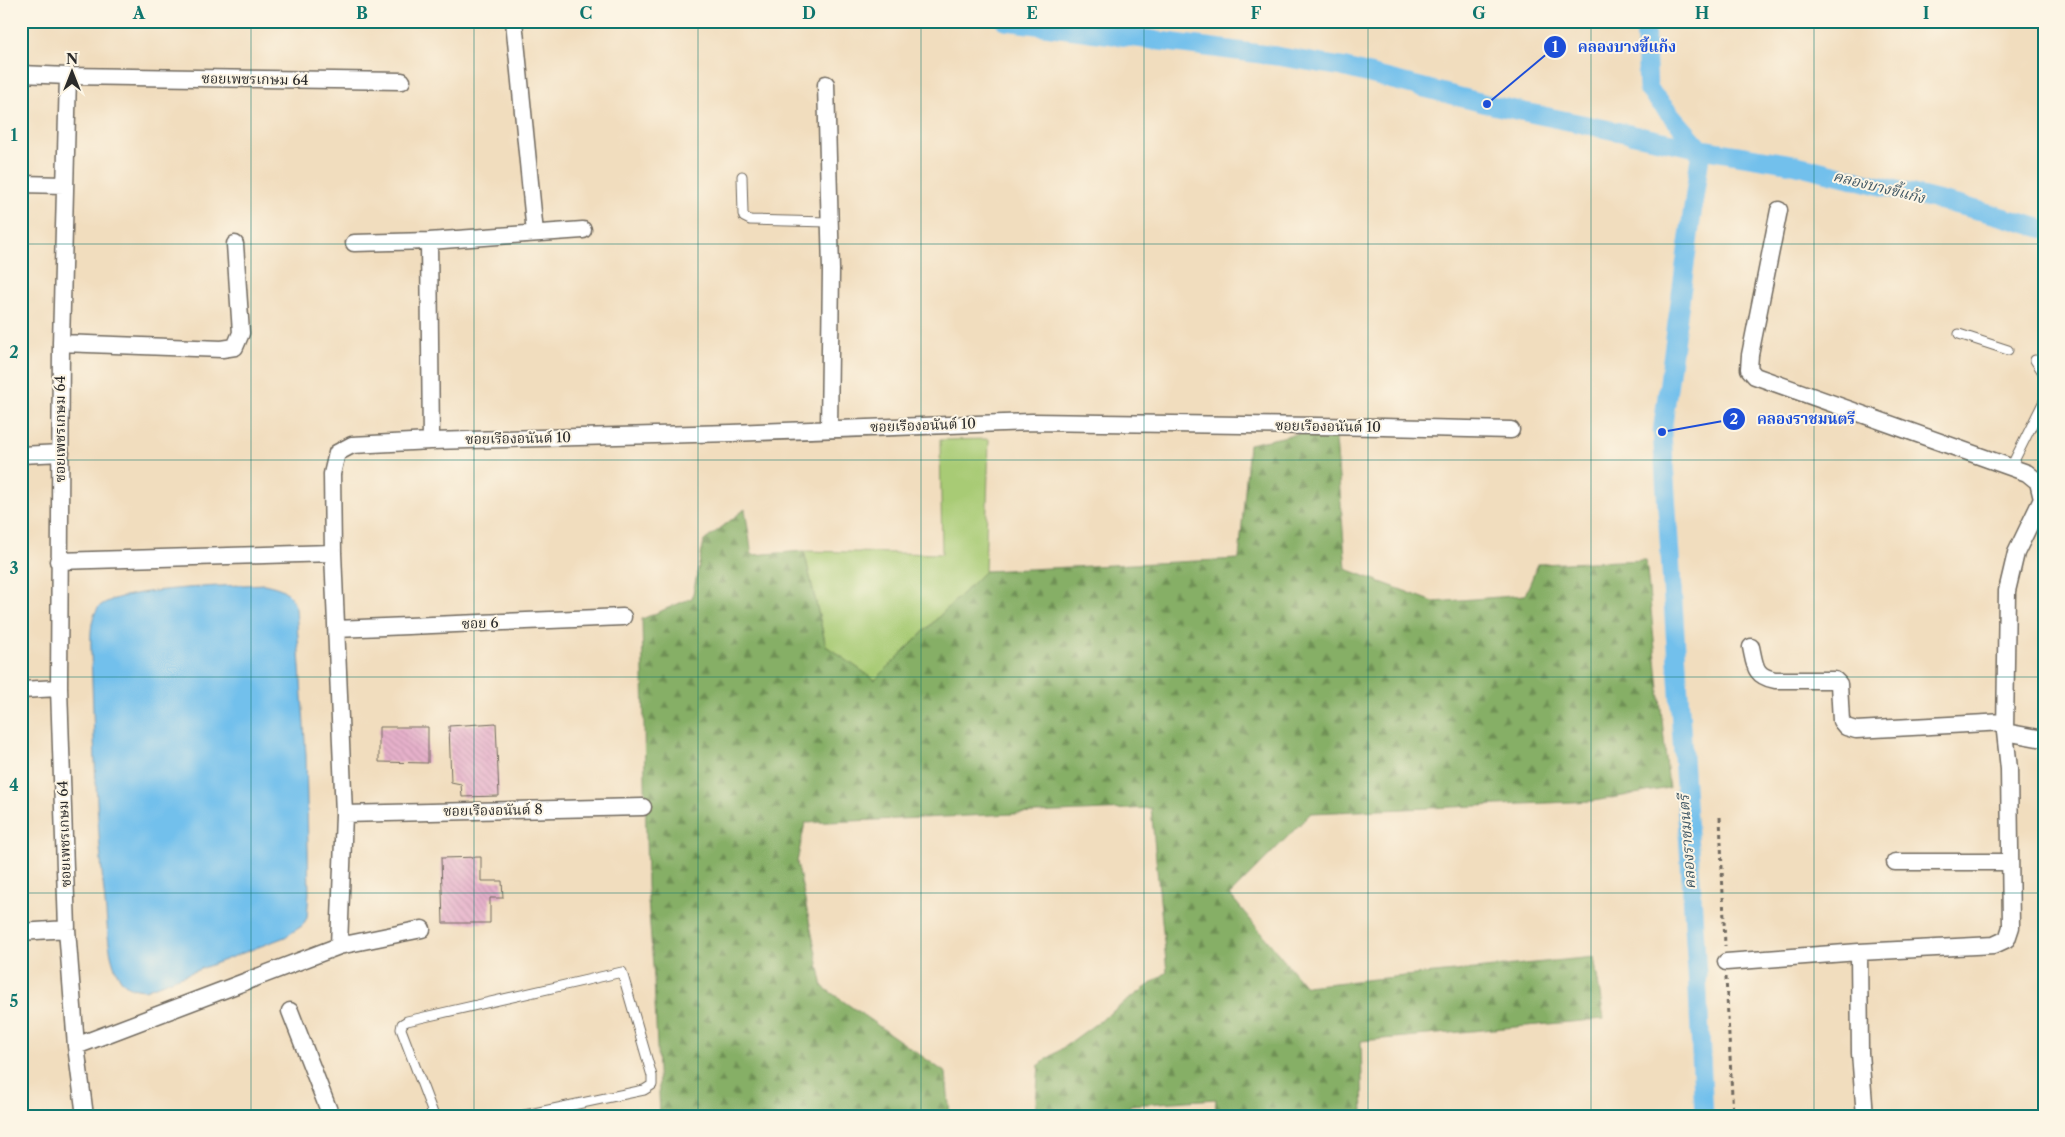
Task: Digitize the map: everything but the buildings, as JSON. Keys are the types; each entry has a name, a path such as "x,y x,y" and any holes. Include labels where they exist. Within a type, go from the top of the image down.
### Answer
{"street":[{"path":"514,21 535,233"},
{"path":"21,74 68,76"},
{"name":"ซอยเพชรเกษม 64","path":"85,1116 76,1046 68,929 59,688 58,561 61,453 61,343 68,76 402,81"},
{"path":"826,84 831,270 829,429"},
{"path":"21,184 64,184"},
{"path":"1726,962 1859,952 1994,945 2006,939 2011,927 2009,768 2005,727 2007,591 2016,553 2042,499 2038,482 2027,473 1755,376 1749,369 1750,355 1779,210"},
{"path":"354,243 429,241 583,230"},
{"path":"429,241 431,441"},
{"path":"61,343 222,349 235,347 241,333 235,244"},
{"name":"ซอยเรืองอนันต์ 10","path":"333,553 332,474 337,453 352,445 1032,422 1511,430"},
{"path":"21,455 61,453"},
{"path":"58,561 333,553 344,814 339,946"},
{"name":"ซอย 6","path":"336,629 623,617"},
{"path":"1751,647 1759,674 1765,678 1775,680 1835,680 1839,684 1841,721 1846,727 1856,730 2005,727 2044,739"},
{"path":"21,690 59,688"},
{"name":"ซอยเรืองอนันต์ 8","path":"344,814 643,807"},
{"path":"1895,862 2009,862"},
{"path":"21,932 68,929"},
{"path":"76,1046 339,946 422,929"},
{"path":"1859,952 1860,1053 1865,1116"},
{"path":"290,1011 331,1116"}],"lane":[{"path":"742,176 744,217 750,220 829,222"},
{"path":"1959,334 2008,350"},
{"path":"2035,360 2044,374"},
{"path":"2011,467 2044,401"},
{"path":"434,1116 401,1029 402,1024 406,1021 622,972 652,1076 652,1084 644,1090 520,1116"}],"green space":[{"path":"1335,426 1346,569 1434,602 1525,595 1538,564 1646,560 1669,788 1594,801 1311,813 1230,895 1305,986 1594,957 1604,1019 1361,1041 1363,1116 1215,1116 1216,1099 1130,1105 1127,1116 1035,1116 1039,1065 1167,972 1151,808 805,823 797,862 823,987 946,1073 950,1116 660,1116 654,979 647,887 642,619 692,598 704,541 745,509 752,555 804,551 826,646 875,680 985,571 1239,559 1249,444"},
{"path":"989,439 985,571 875,680 826,646 804,551 942,554 940,440"}],"water":[{"path":"264,584 276,587 288,594 296,608 306,755 309,893 307,918 302,926 285,937 145,990 137,989 122,981 110,951 99,841 91,653 93,618 98,608 109,601 127,596 176,589"}],"waterway":[{"name":"คลองบางขี้แก้ง","path":"1005,21 1276,56 1342,67 1487,104 1701,149 1793,164 1989,213 2044,229"},
{"name":"คลองราชมนตรี","path":"1645,21 1648,89 1701,149 1662,432 1697,972 1704,1116"}],"place":[{"name":"คลองบางขี้แก้ง","path":"1487,104"},
{"name":"คลองราชมนตรี","path":"1662,432"}]}
